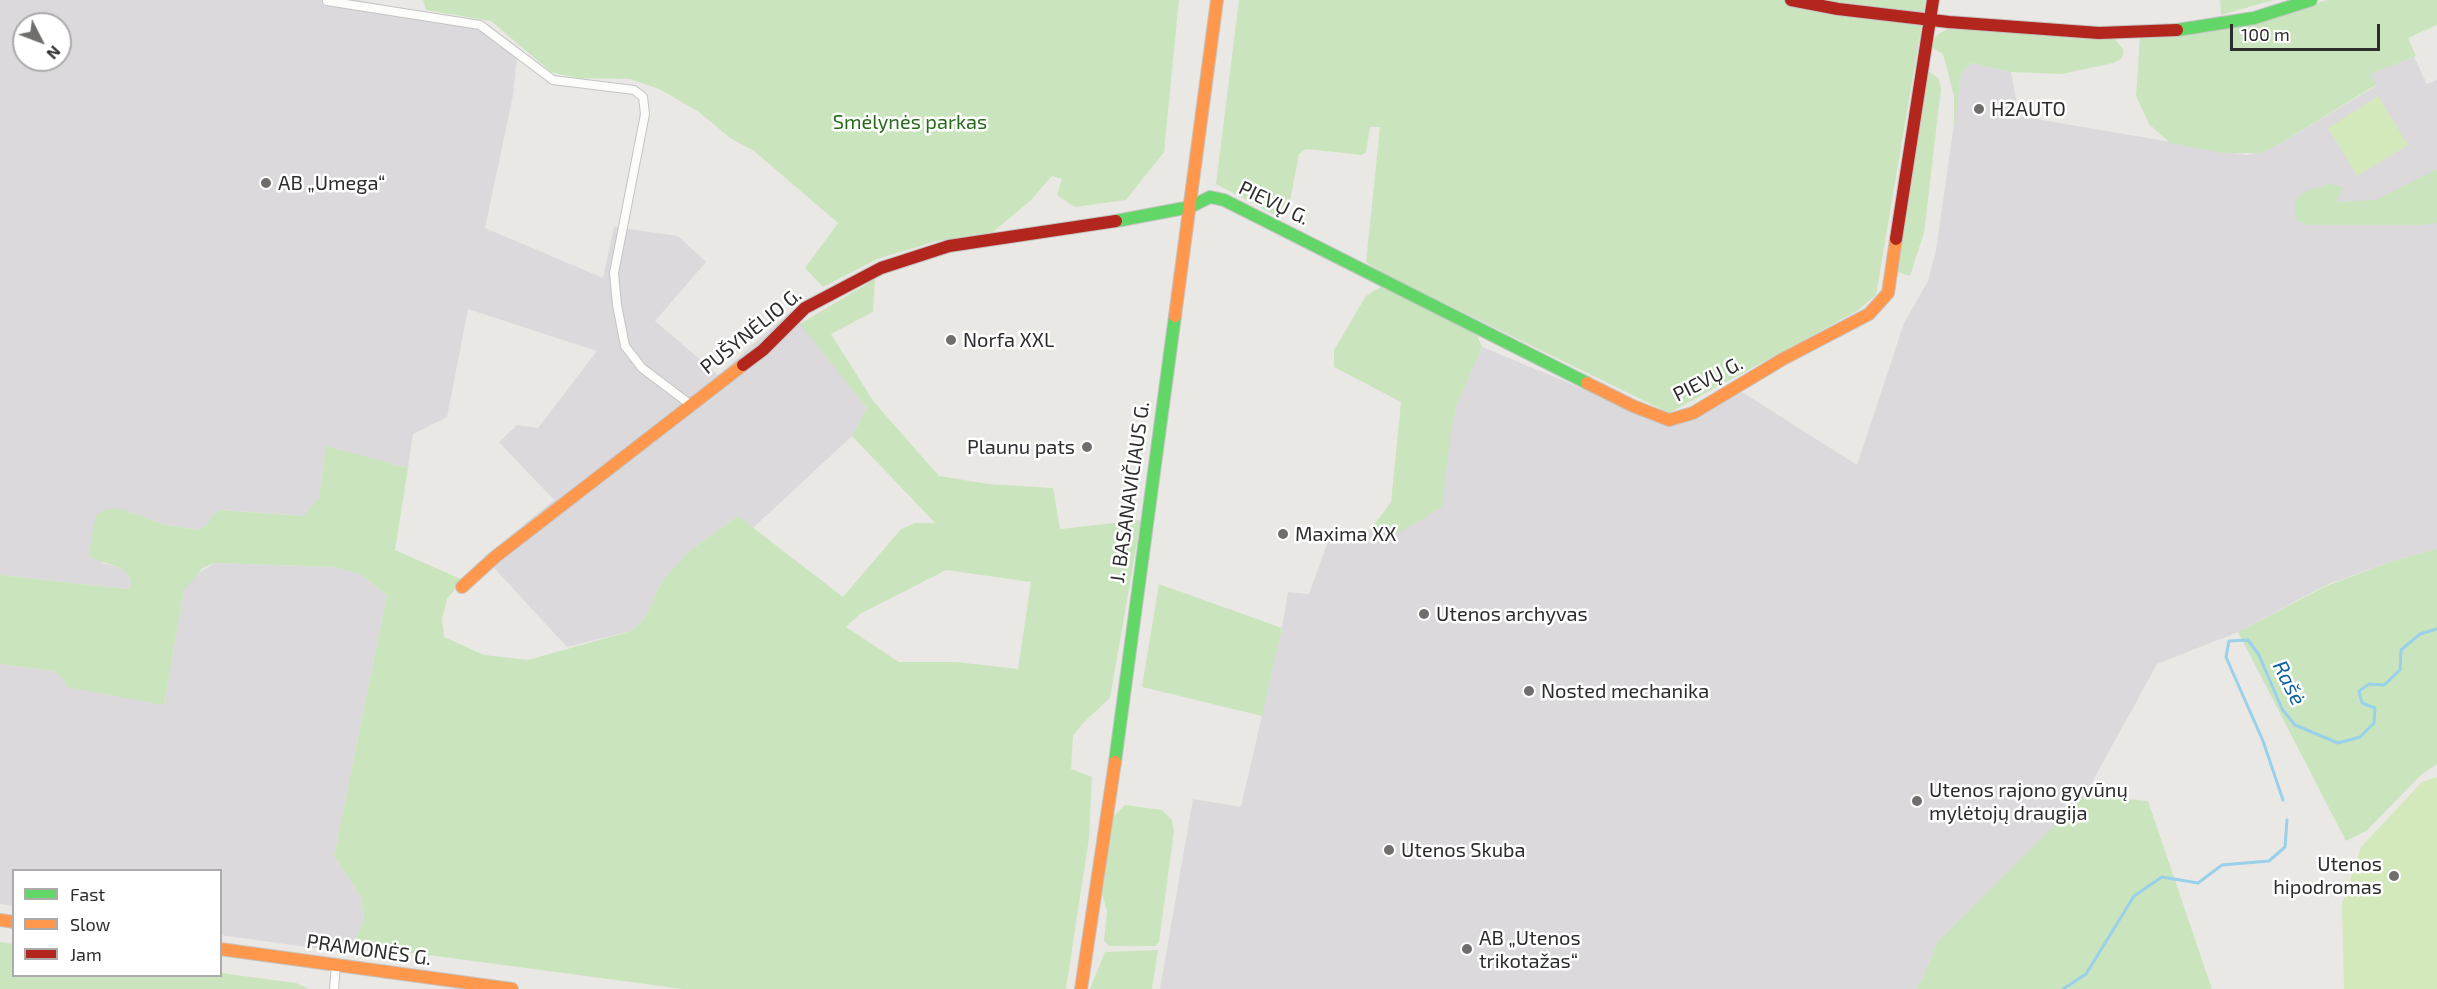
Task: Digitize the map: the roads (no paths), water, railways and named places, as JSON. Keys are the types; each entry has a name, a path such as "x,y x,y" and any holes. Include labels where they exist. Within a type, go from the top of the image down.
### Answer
{"main road":[{"name":"J. BASANAVIČIAUS G.","path":"1081,989 1101,861 1217,0"},
{"path":"1791,0 1838,9 1929,19 2099,33 2178,30 2254,18 2311,0"},
{"name":"PIEVŲ G.","path":"1190,207 1210,197 1224,200 1633,406 1669,420 1693,413 1783,359 1869,314 1888,293 1933,0"},
{"name":"PUŠYNĖLIO G.","path":"462,587 495,557 763,350 805,308 881,268 949,246 1052,232 1190,207"},
{"name":"PRAMONĖS G.","path":"222,949 512,989"}],"street":[{"path":"327,1 480,25 553,80 634,90 643,97 645,114 614,273 616,305 626,346 636,360 651,375 691,405"},
{"path":"334,989 336,965"}],"waterway":[{"name":"Rašė","path":"2283,800 2263,741 2226,657 2229,641 2248,640 2259,655 2282,709 2295,725 2338,743 2360,737 2374,723 2375,708 2362,703 2359,691 2369,684 2384,685 2400,670 2401,650 2420,634 2437,629"},
{"name":"Rašė","path":"2063,989 2086,974 2134,896 2162,877 2198,883 2222,865 2269,861 2285,847 2287,820"}],"place":[{"name":"H2AUTO","path":"1979,109"},
{"name":"AB „Umega“","path":"266,183"},
{"name":"Norfa XXL","path":"951,340"},
{"name":"Plaunu pats","path":"1087,447"},
{"name":"Maxima XX","path":"1283,534"},
{"name":"Utenos archyvas","path":"1424,614"},
{"name":"Nosted mechanika","path":"1529,691"},
{"name":"Utenos rajono gyvūnų mylėtojų draugija","path":"1917,801"},
{"name":"Utenos Skuba","path":"1389,850"},
{"name":"Utenos hipodromas","path":"2394,876"},
{"name":"AB „Utenos trikotažas“","path":"1467,949"}],"park label":[{"name":"Smėlynės parkas","path":"910,122"}]}
